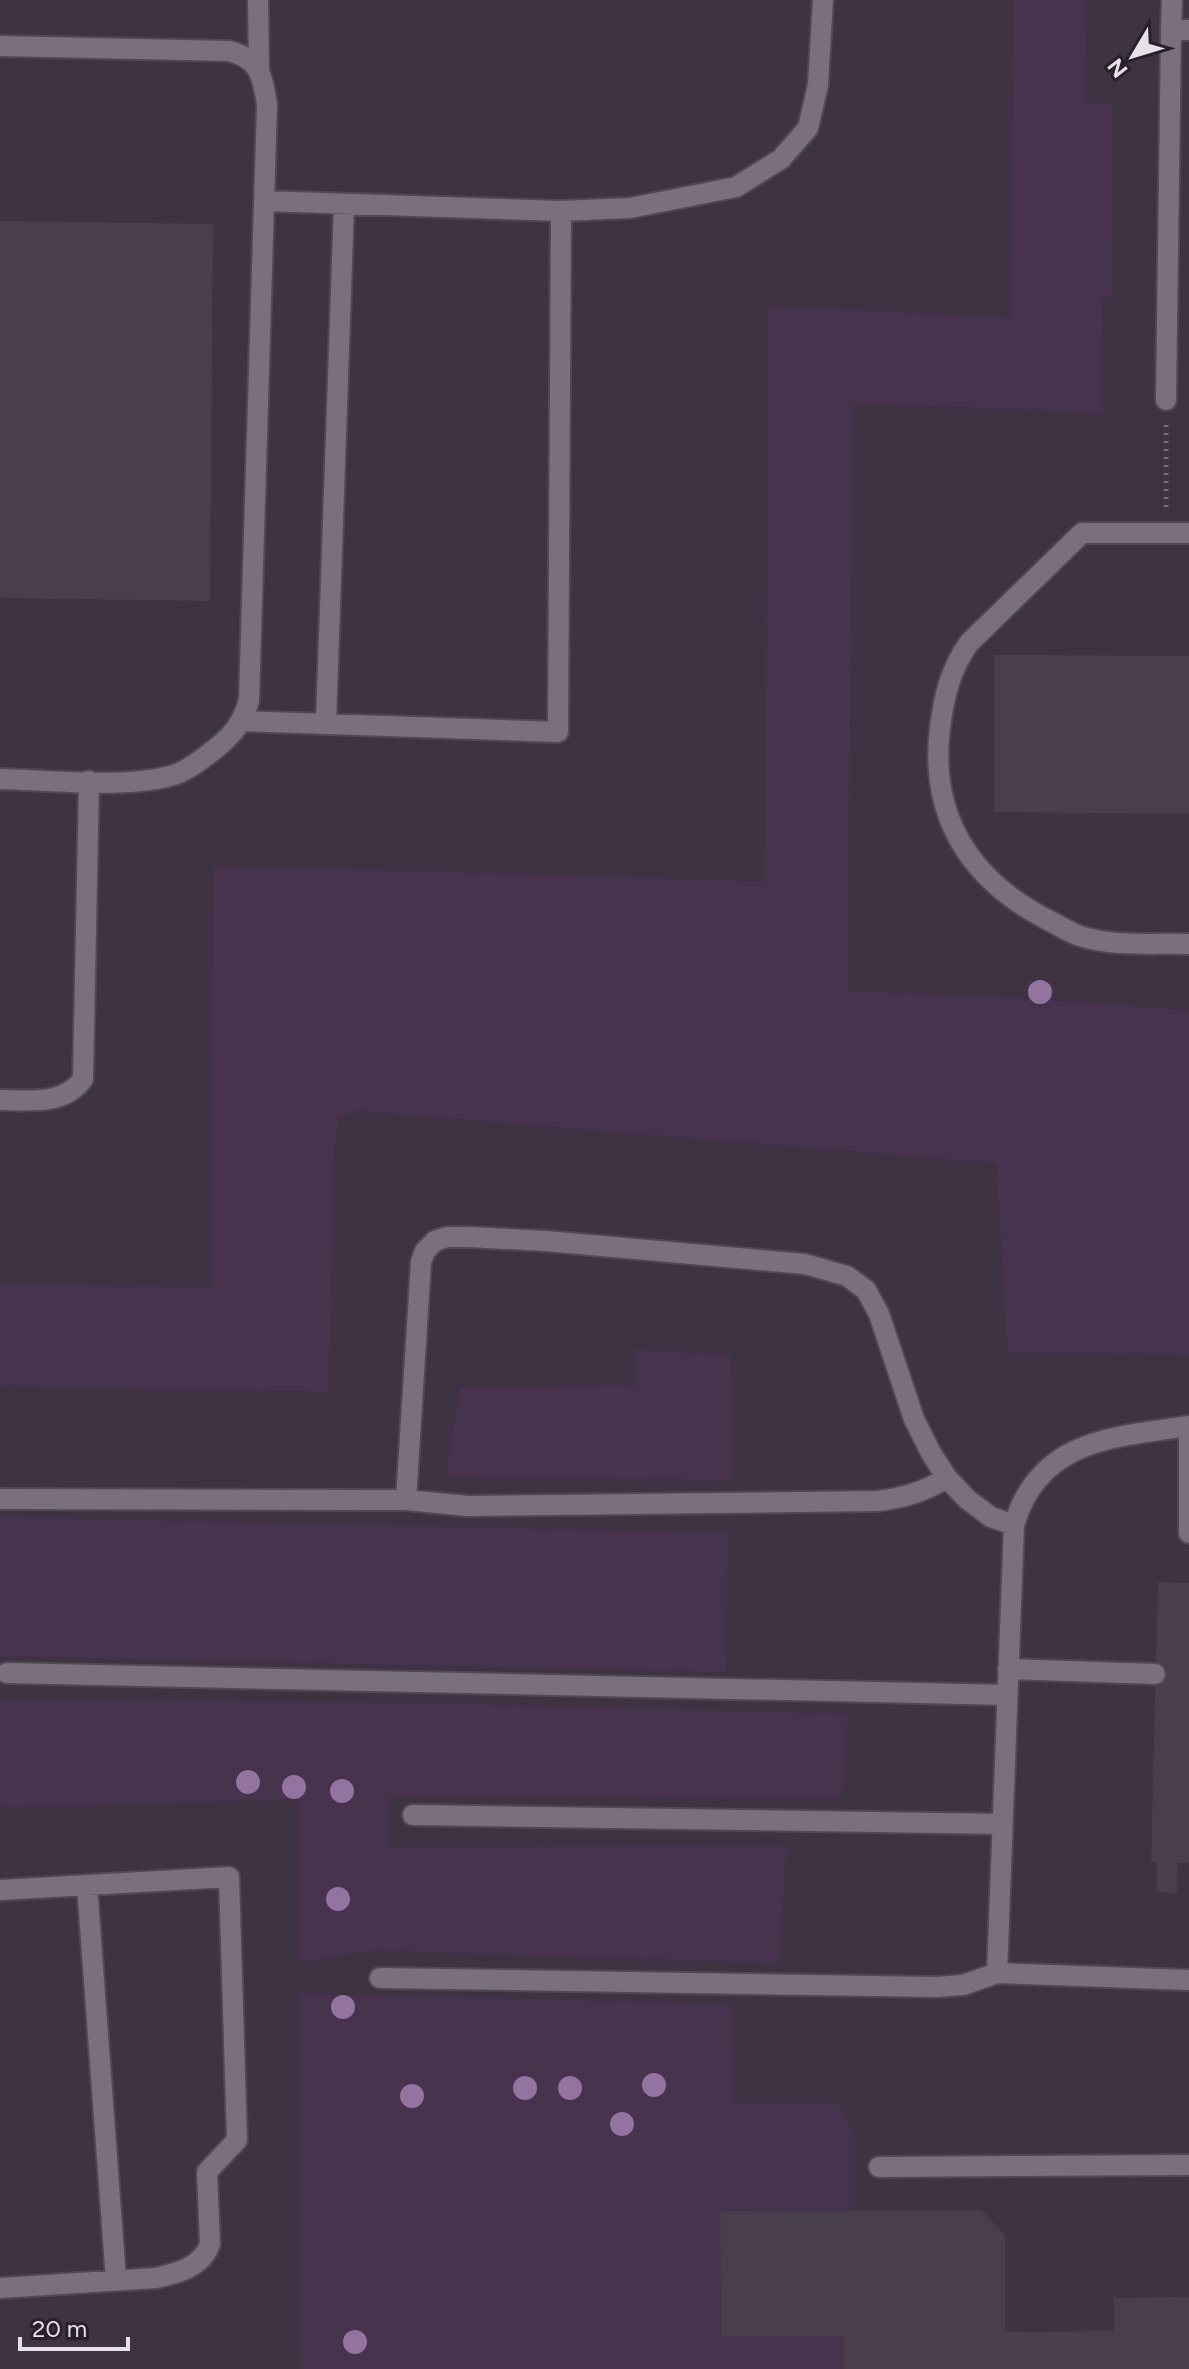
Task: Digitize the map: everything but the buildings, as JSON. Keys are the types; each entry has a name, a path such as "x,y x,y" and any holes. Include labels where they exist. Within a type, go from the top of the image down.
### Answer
{"lane":[{"path":"0,779 140,781 181,772 221,745 243,721 249,700 267,104 259,70 258,0"},
{"path":"264,201 561,211 630,208 736,187 781,159 808,128 818,85 823,0"},
{"path":"1166,400 1180,30 1172,0"},
{"path":"0,46 208,49 242,54 259,70"},
{"path":"326,723 344,204"},
{"path":"243,721 558,732 561,211"},
{"path":"1189,533 1082,533 969,643 955,663 944,693 938,749 939,781 948,815 962,844 981,870 1011,900 1079,936 1106,942 1189,944"},
{"path":"0,1100 51,1100 75,1089 83,1079 89,781"},
{"path":"406,1500 421,1262 425,1251 435,1241 447,1237 546,1241 805,1264 847,1276 866,1290 879,1314 914,1419 947,1478 968,1500 991,1517 1014,1525"},
{"path":"997,1973 1014,1525 1020,1504 1028,1487 1071,1452 1108,1438 1189,1428 1189,1533"},
{"path":"0,1499 406,1500 468,1506 877,1501 925,1491 947,1478"},
{"path":"1008,1669 1155,1674"},
{"path":"7,1673 1007,1695"},
{"path":"413,1815 1002,1824"},
{"path":"0,1890 229,1877 237,2140 207,2172 210,2244 206,2255 196,2264 178,2273 156,2278 0,2288"},
{"path":"87,1885 116,2280"},
{"path":"380,1978 937,1987 963,1985 997,1973 1189,1980"},
{"path":"879,2167 1189,2165"}],"path":[{"path":"1166,400 1166,533"}],"shaded area":[{"path":"0,0 1014,0 1010,319 768,307 765,881 213,867 211,1287 0,1284"},
{"path":"1014,0 1087,0 1085,103 1113,105 1112,297 1102,297 1103,413 853,403 848,991 1040,999 1189,1010 1189,1355 1007,1352 996,1163 356,1111 339,1118 334,1155 329,1392 0,1386 0,1284 211,1287 213,866 765,881 768,306 1010,318"},
{"path":"1066,0 1189,0 1189,1010 1040,999 848,992 853,403 1103,413"},
{"path":"356,1111 996,1163 1007,1352 1189,1355 1189,2369 670,2369 302,2155 301,2369 0,2369 0,1386 329,1392 334,1155 339,1118"},
{"path":"634,1350 730,1355 732,1480 446,1476 460,1388 638,1385"},
{"path":"0,1517 728,1533 726,1672 0,1656"},
{"path":"0,1700 419,1703 848,1714 841,1798 390,1795 389,1847 787,1846 778,1963 374,1950 300,1962 299,1799 0,1807"},
{"path":"300,1994 731,2004 733,2104 839,2103 855,2136 855,2210 720,2211 721,2336 844,2336 844,2369 301,2369"}]}
